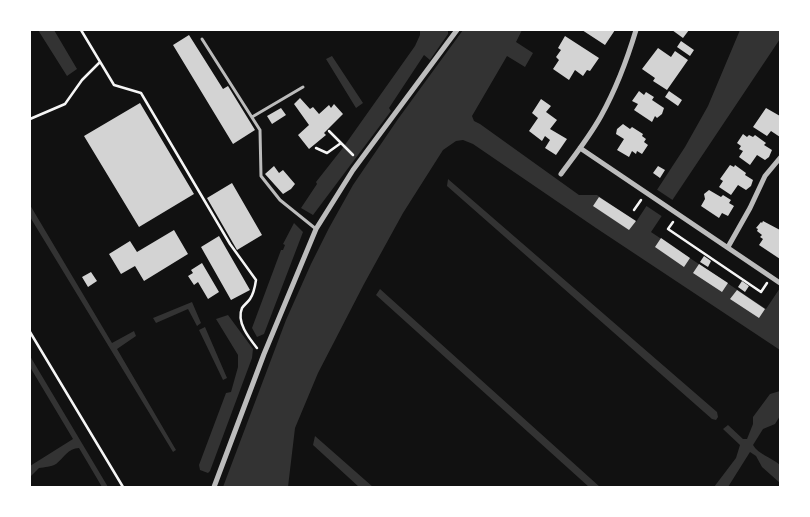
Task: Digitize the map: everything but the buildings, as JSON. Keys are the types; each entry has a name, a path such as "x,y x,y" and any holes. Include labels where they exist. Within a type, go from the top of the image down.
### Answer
{"street":[{"path":"214,487 264,354 316,230 353,170 457,30"},
{"path":"561,174 600,118 628,56 636,30"},
{"path":"580,148 780,283"},
{"path":"728,247 765,176 780,158"}],"lane":[{"path":"202,39 260,130 261,176 280,200 316,230"},
{"path":"252,117 303,87"}],"path":[{"path":"81,30 114,85 141,93 230,244 256,280 255,290 242,308 241,322 250,340 264,354"},
{"path":"30,119 65,104 82,80 100,62"},
{"path":"329,131 356,159"},
{"path":"316,148 328,153 342,144"},
{"path":"634,210 641,199 646,203"},
{"path":"669,218 673,221 668,230 761,292 767,283 772,286"},
{"path":"30,332 123,487"}],"shaded area":[{"path":"38,30 54,30 77,69 67,76"},
{"path":"420,30 448,30 448,34 430,60 424,55 389,108 391,111 313,215 301,208 317,184 316,182 342,149 415,46"},
{"path":"463,30 522,30 516,42 533,53 525,67 507,56 472,116 474,121 579,195 597,195 636,222 685,147 708,106 740,30 780,30 780,39 651,232 766,309 780,288 780,350 473,144 463,140 456,141 443,150 403,213 318,373 295,428 288,487 223,487 286,320 329,228 353,185"},
{"path":"332,56 363,103 356,108 326,59"},
{"path":"448,179 717,412 718,417 716,420 712,419 447,186"},
{"path":"30,205 112,343 134,331 136,336 117,349 176,450 173,452 30,217"},
{"path":"294,223 303,232 264,334 257,337 252,328 281,250 283,250 285,245 283,244"},
{"path":"380,289 600,487 589,487 376,295"},
{"path":"192,302 201,323 197,326 188,309 156,323 153,318"},
{"path":"228,315 253,349 252,358 208,473 200,470 199,465 226,393 231,392 238,367 238,355 216,319"},
{"path":"205,327 227,378 223,380 199,330"},
{"path":"30,356 108,487 102,487 79,448 69,451 54,465 39,468 30,477 30,466 73,439 30,367"},
{"path":"780,391 780,416 775,424 763,429 753,445 758,451 780,465 780,483 762,467 756,456 750,452 728,487 714,487 736,458 740,445 723,429 728,425 743,439 747,439 753,424 753,417 770,394"},
{"path":"315,436 373,487 359,487 313,445"}],"pier":[{"path":"656,189 674,201 663,217 645,205"}]}
